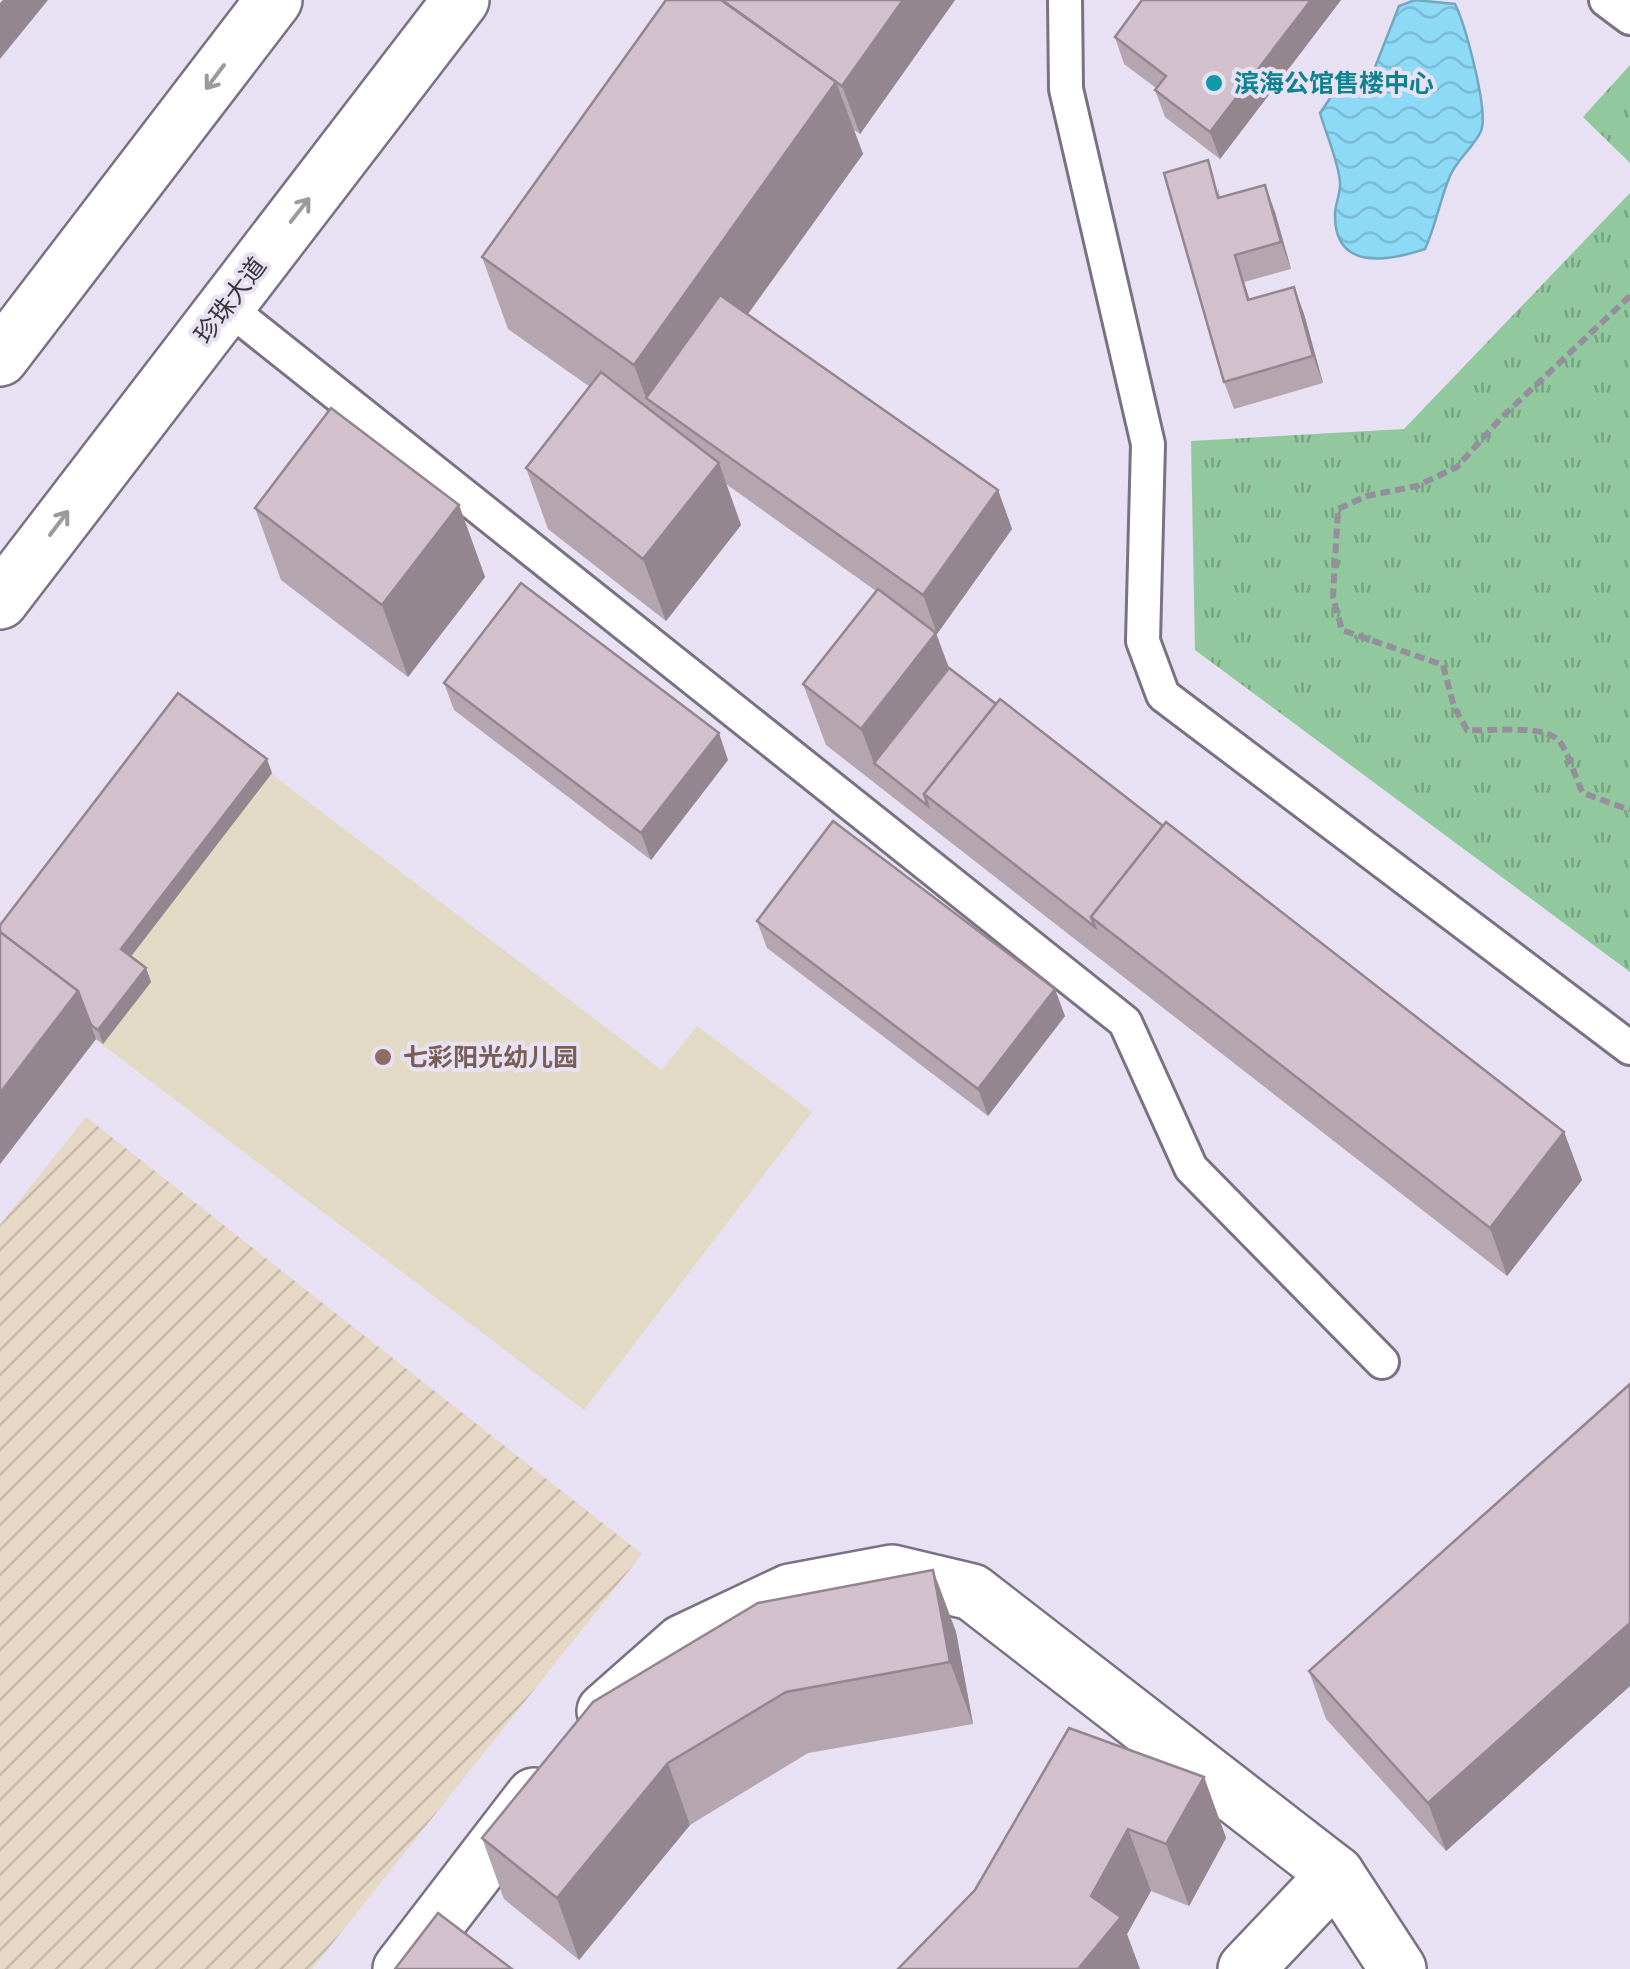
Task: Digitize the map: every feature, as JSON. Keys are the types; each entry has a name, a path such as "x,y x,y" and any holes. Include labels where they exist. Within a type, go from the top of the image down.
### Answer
{"street":[{"path":"0,358 274,0"},
{"name":"珍珠大道","path":"0,600 461,0"},
{"path":"401,1969 571,1749 682,1643 790,1592 892,1574 972,1592 1336,1874 1398,1969"},
{"path":"1246,1969 1336,1874"}],"lane":[{"path":"1065,0 1066,89 1148,444 1142,641 1163,695 1630,1048"},
{"path":"1606,0 1630,18"},
{"path":"226,306 1125,1022 1191,1168 1382,1362"}],"path":[{"path":"1630,296 1501,418 1458,467 1417,486 1367,496 1338,509 1333,597 1342,630 1443,664 1454,706 1467,730 1506,733 1537,728 1559,740 1583,793 1630,810"}],"shaded area":[{"name":"七彩阳光幼儿园","path":"183,707 662,1070 697,1026 812,1112 584,1410 0,967 0,946"},
{"path":"86,1117 642,1554 312,1969 0,1969 0,1225"}],"green space":[{"path":"1630,65 1630,163 1583,117"},
{"path":"1630,193 1630,972 1195,650 1191,441 1404,429"}],"water":[{"path":"1415,0 1455,4 1470,48 1483,121 1481,131 1450,176 1425,249 1396,257 1366,258 1344,246 1337,233 1339,174 1320,113 1335,91 1372,75 1399,6"}],"building":[{"path":"666,0 721,0 836,82 634,365 482,257"},
{"path":"722,0 903,0 842,86"},
{"name":"滨海公馆售楼中心","path":"1142,0 1311,0 1210,132 1155,90 1166,76 1115,37"},
{"path":"1208,160 1218,198 1265,185 1281,242 1235,255 1248,300 1294,287 1313,356 1224,382 1164,173"},
{"path":"720,295 998,490 923,595 646,398"},
{"path":"601,372 719,463 643,559 526,468"},
{"path":"331,408 459,505 382,605 255,508"},
{"path":"521,583 719,733 641,833 444,683"},
{"path":"878,589 936,633 861,729 803,684"},
{"path":"949,668 996,704 924,794 928,806 874,763"},
{"path":"178,693 267,759 121,949 146,968 98,1030 91,1025 78,991 0,932 0,925"},
{"path":"1000,699 1163,826 1091,917 1095,927 924,794"},
{"path":"833,821 1055,989 978,1089 757,921"},
{"path":"1166,822 1564,1132 1490,1228 1091,917"},
{"path":"0,932 78,991 0,1093"},
{"path":"1630,1384 1630,1623 1428,1803 1309,1671"},
{"path":"933,1570 950,1662 786,1692 668,1763 557,1898 482,1838 593,1702 758,1603"},
{"path":"1069,1728 1204,1777 1166,1844 1128,1829 1091,1896 1121,1917 1078,1969 898,1969 975,1890"},
{"path":"438,1913 512,1969 395,1969"}],"place":[{"name":"滨海公馆售楼中心","path":"1214,83"},
{"name":"七彩阳光幼儿园","path":"383,1057"}]}
